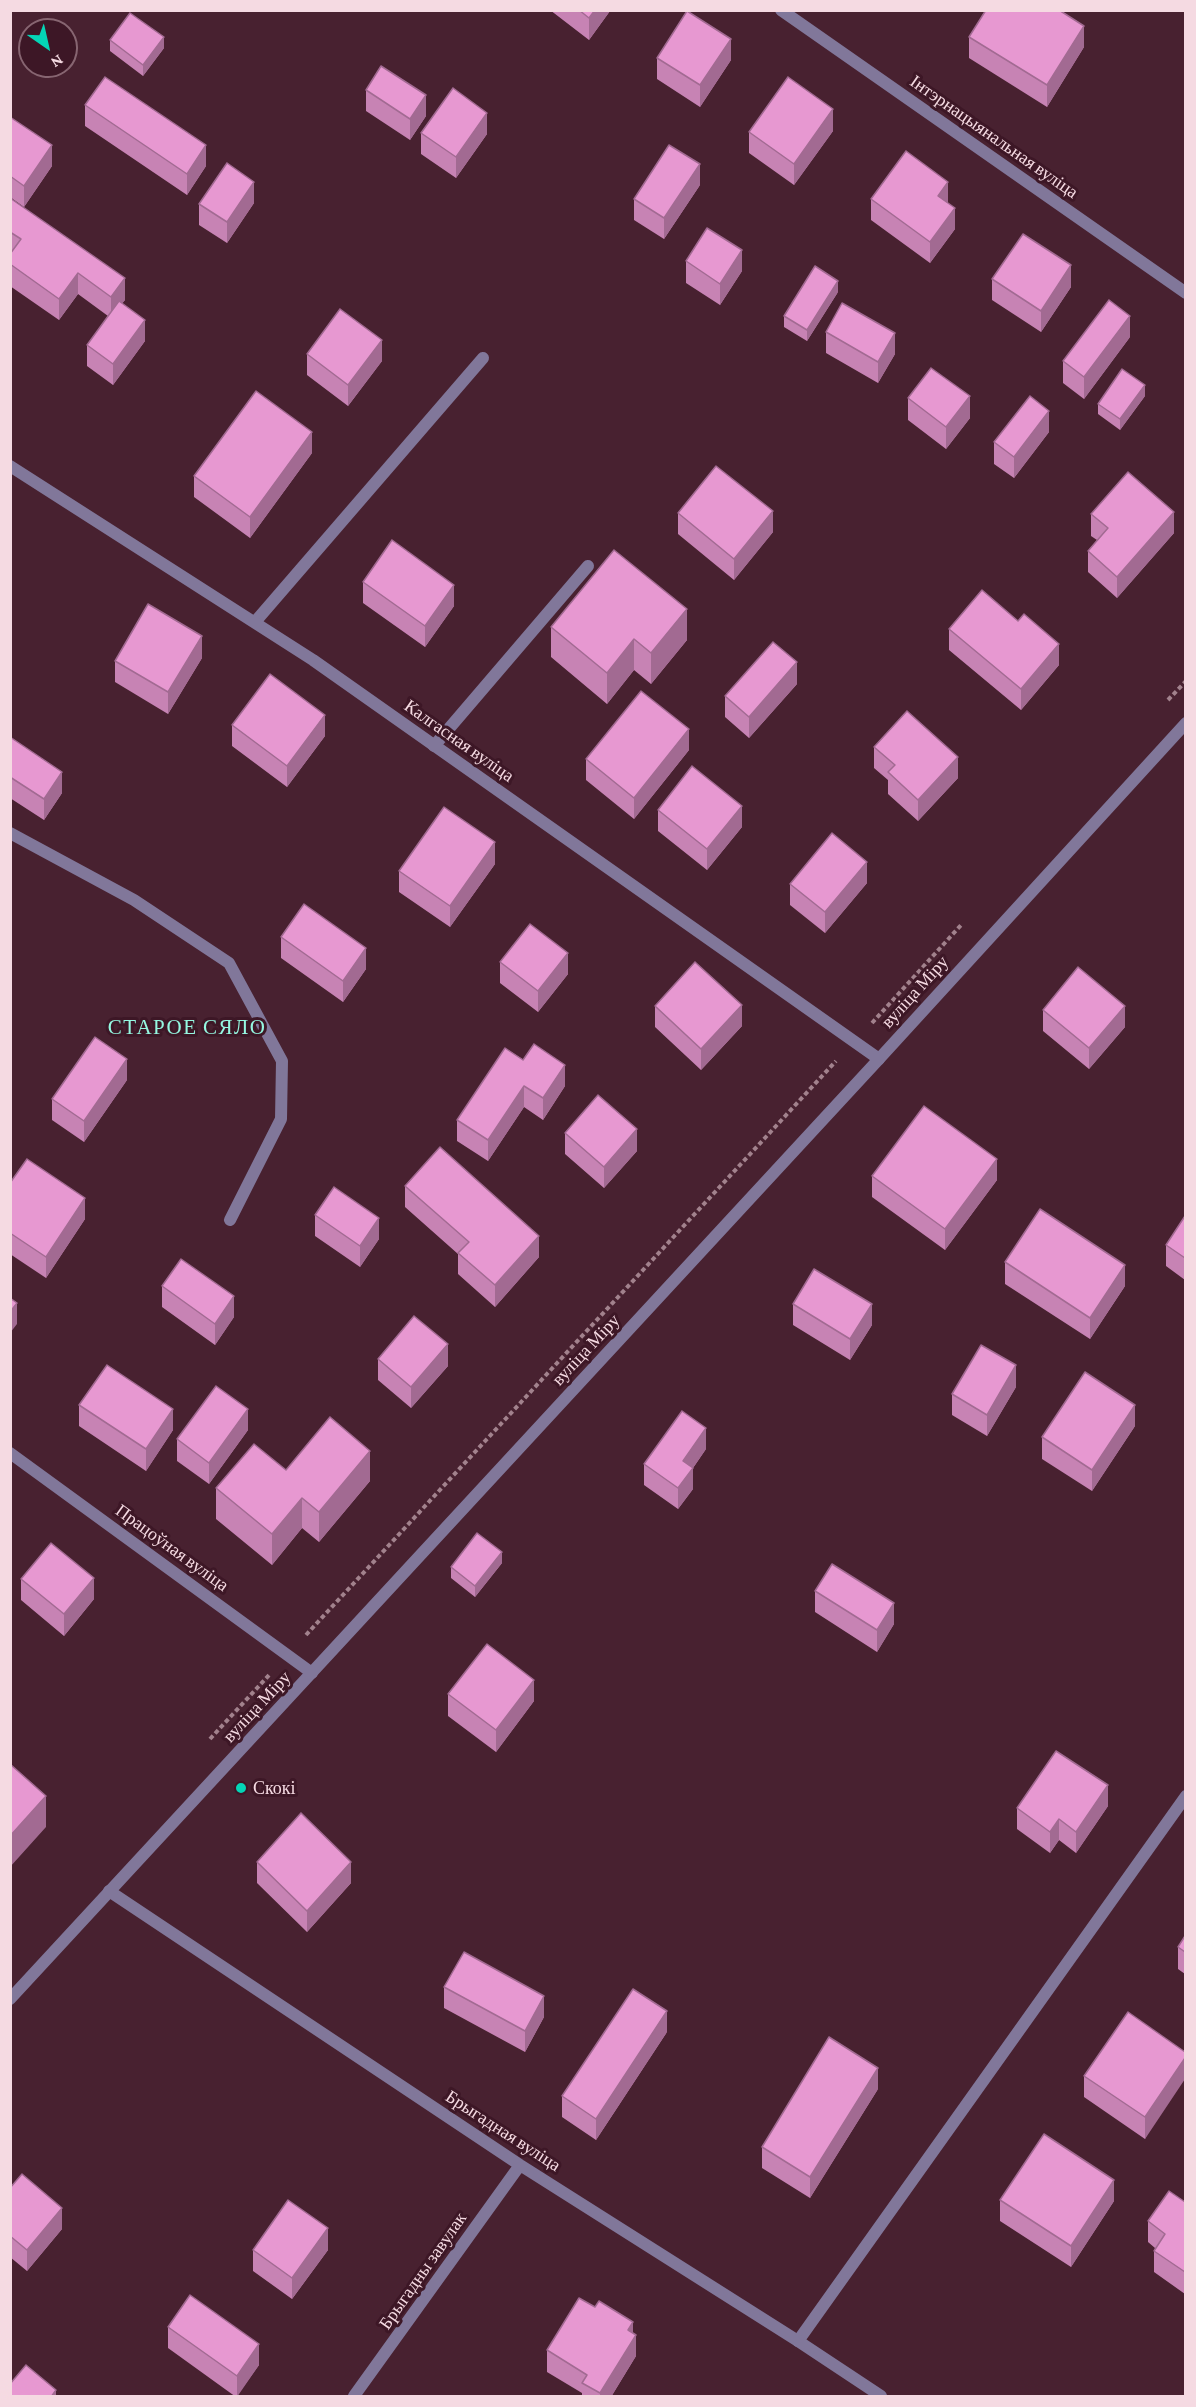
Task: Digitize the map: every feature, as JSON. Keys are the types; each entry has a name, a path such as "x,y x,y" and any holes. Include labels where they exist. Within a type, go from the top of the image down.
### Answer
{"street":[{"name":"Інтэрнацыянальная вуліца","path":"781,10 1185,292"},
{"path":"255,622 483,358"},
{"name":"Калгасная вуліца","path":"10,466 255,622 879,1059"},
{"path":"434,746 588,566"},
{"name":"вуліца Міру","path":"10,1998 879,1059 1185,723"},
{"path":"10,833 134,900 229,963 282,1061 280,1119 230,1220"},
{"name":"Працоўная вуліца","path":"10,1453 312,1673"},
{"path":"798,2341 1185,1796"},
{"name":"Брыгадная вуліца","path":"109,1891 520,2165 798,2341 881,2397"},
{"name":"Брыгадны завулак","path":"354,2397 520,2165"}],"path":[{"path":"1161,708 1185,681"},
{"path":"208,1741 967,918"}],"building":[{"path":"579,10 595,10 589,18"},
{"path":"986,10 1059,10 1084,26 1047,85 969,37"},
{"path":"687,11 731,39 700,85 657,58"},
{"path":"130,13 164,37 143,65 110,40"},
{"path":"381,66 426,95 410,119 366,90"},
{"path":"105,77 206,145 187,174 85,105"},
{"path":"788,77 833,109 794,164 749,132"},
{"path":"453,88 487,113 456,157 421,133"},
{"path":"10,117 52,145 24,186 10,176"},
{"path":"669,145 700,164 664,218 634,199"},
{"path":"906,151 948,182 938,196 955,208 930,242 871,199"},
{"path":"227,163 254,182 227,222 199,204"},
{"path":"10,198 125,278 111,297 78,273 59,299 10,264 10,254 21,239 10,232"},
{"path":"707,228 742,250 720,284 686,261"},
{"path":"1023,234 1071,265 1041,311 992,279"},
{"path":"815,266 838,281 807,330 784,316"},
{"path":"1109,300 1130,316 1084,377 1063,361"},
{"path":"119,301 145,320 113,364 87,345"},
{"path":"842,303 895,333 878,362 826,332"},
{"path":"340,309 382,340 348,385 307,354"},
{"path":"931,368 970,396 946,427 908,398"},
{"path":"1122,369 1145,385 1120,419 1098,404"},
{"path":"256,391 312,432 250,517 194,476"},
{"path":"1030,396 1049,411 1014,457 994,442"},
{"path":"716,466 773,511 734,559 678,513"},
{"path":"1128,472 1174,512 1117,577 1088,551 1108,528 1091,514"},
{"path":"392,540 454,585 425,626 363,582"},
{"path":"614,550 687,609 651,653 634,639 607,673 551,627"},
{"path":"982,590 1018,621 1024,614 1059,644 1021,689 949,629"},
{"path":"148,604 202,636 168,692 115,661"},
{"path":"773,642 797,662 749,717 725,696"},
{"path":"270,674 325,715 287,766 232,725"},
{"path":"641,691 689,729 634,798 586,759"},
{"path":"907,711 958,757 918,800 888,772 895,765 874,747"},
{"path":"10,737 62,772 44,799 10,777"},
{"path":"692,766 742,806 707,849 658,810"},
{"path":"444,807 495,842 450,906 399,871"},
{"path":"832,833 867,862 825,912 790,884"},
{"path":"304,904 366,948 343,981 281,937"},
{"path":"530,924 568,953 538,991 500,962"},
{"path":"695,962 742,1005 701,1049 655,1006"},
{"path":"1078,967 1125,1006 1089,1048 1043,1010"},
{"path":"95,1037 127,1059 84,1121 52,1099"},
{"path":"534,1044 565,1065 543,1098 524,1086 488,1140 457,1120 505,1048 523,1060"},
{"path":"598,1095 637,1129 604,1167 565,1133"},
{"path":"924,1106 997,1159 945,1229 872,1176"},
{"path":"440,1147 539,1236 495,1285 458,1253 469,1242 405,1186"},
{"path":"27,1159 85,1198 46,1257 10,1233 10,1183"},
{"path":"334,1187 379,1218 360,1246 315,1215"},
{"path":"1040,1209 1125,1265 1090,1318 1005,1262"},
{"path":"1185,1216 1185,1258 1166,1245"},
{"path":"181,1259 234,1296 215,1324 162,1286"},
{"path":"814,1269 872,1304 850,1339 793,1304"},
{"path":"10,1298 17,1303 10,1312"},
{"path":"414,1316 448,1344 411,1387 378,1359"},
{"path":"981,1345 1016,1365 987,1415 952,1394"},
{"path":"107,1365 173,1409 146,1449 79,1405"},
{"path":"1085,1372 1135,1405 1092,1470 1042,1437"},
{"path":"216,1386 248,1409 209,1463 177,1439"},
{"path":"682,1411 706,1428 683,1461 693,1468 678,1488 644,1464"},
{"path":"330,1417 370,1451 319,1512 302,1498 272,1534 216,1488 254,1444 286,1470"},
{"path":"477,1533 502,1552 475,1586 451,1567"},
{"path":"51,1543 94,1578 64,1614 21,1579"},
{"path":"832,1564 894,1603 877,1630 815,1591"},
{"path":"487,1644 534,1680 496,1730 448,1694"},
{"path":"1056,1751 1108,1785 1076,1832 1059,1819 1050,1832 1017,1808"},
{"path":"10,1764 46,1796 10,1836"},
{"path":"301,1813 351,1862 307,1911 257,1862"},
{"path":"1185,1936 1185,1952 1178,1947"},
{"path":"464,1952 544,1996 525,2031 444,1987"},
{"path":"633,1989 667,2011 596,2119 562,2096"},
{"path":"1128,2012 1185,2052 1185,2058 1145,2117 1084,2076"},
{"path":"829,2037 878,2068 810,2177 762,2147"},
{"path":"1044,2134 1114,2180 1071,2246 1000,2200"},
{"path":"22,2174 62,2208 27,2250 10,2236 10,2188"},
{"path":"1169,2191 1185,2202 1185,2272 1154,2251 1165,2234 1148,2221"},
{"path":"288,2200 328,2228 292,2278 253,2250"},
{"path":"190,2295 259,2344 237,2376 168,2327"},
{"path":"579,2298 595,2307 599,2301 633,2322 628,2330 636,2335 600,2393 582,2383 587,2375 547,2350"},
{"path":"26,2365 56,2390 51,2397 10,2397 10,2384"}],"place":[{"name":"Скокі","path":"241,1788"}],"district":[{"name":"СТАРОЕ СЯЛО","path":"187,1028"}]}
